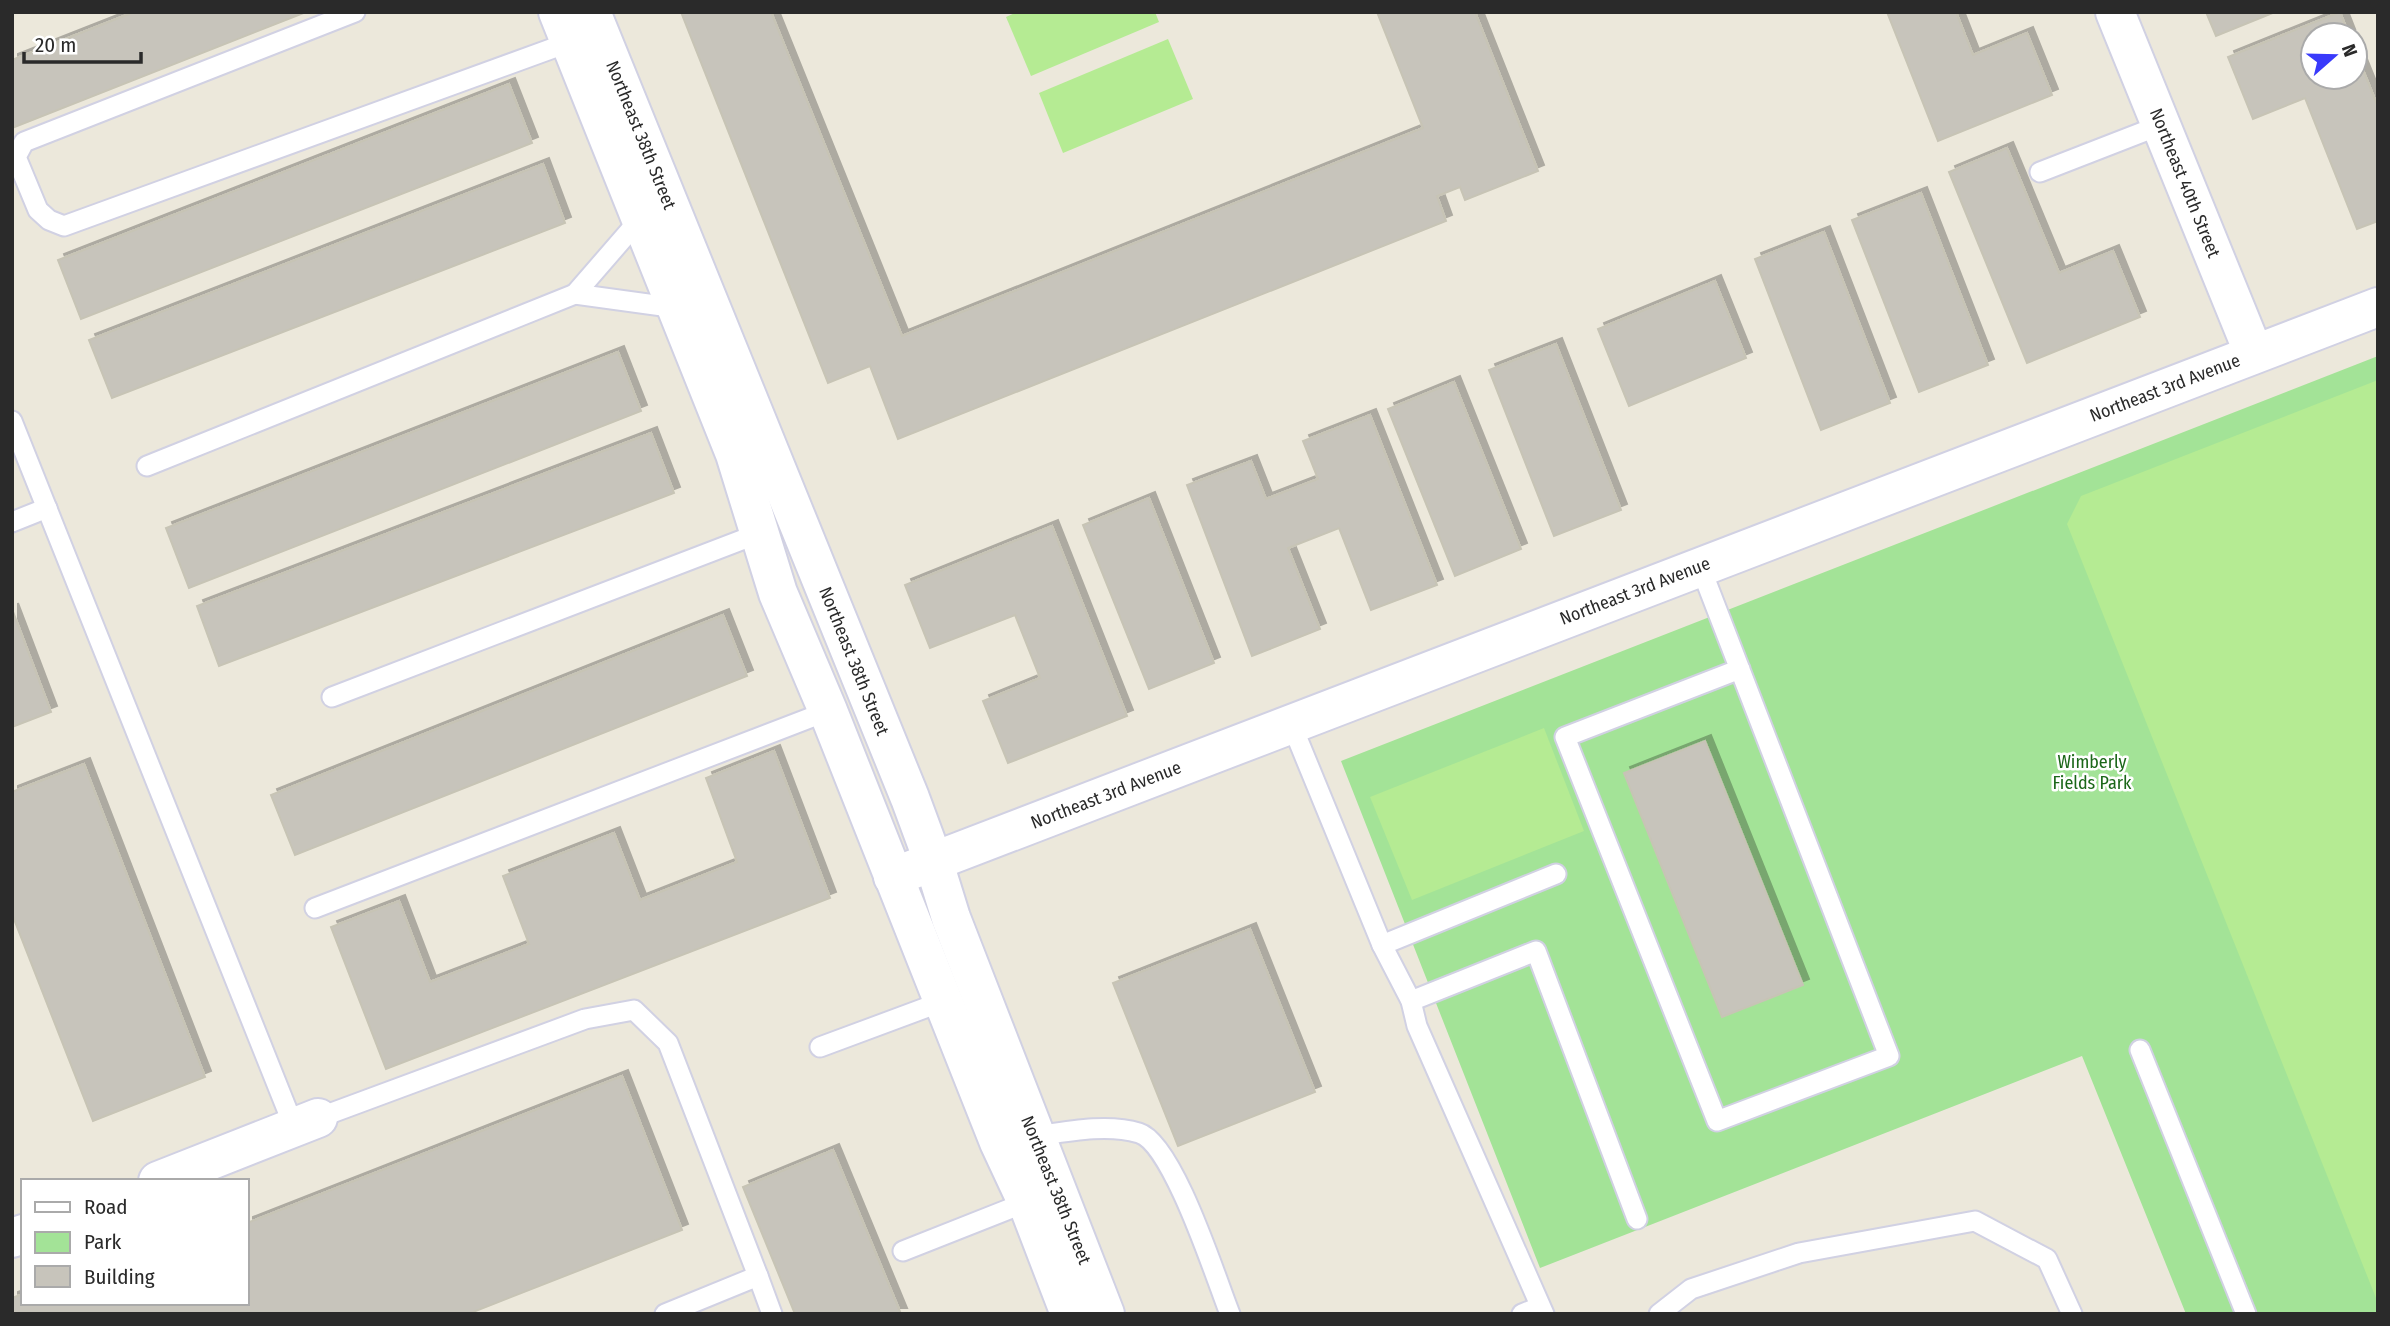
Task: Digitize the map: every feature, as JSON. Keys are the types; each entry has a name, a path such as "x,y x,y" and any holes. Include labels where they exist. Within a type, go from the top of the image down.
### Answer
{"street":[{"name":"Northeast 40th Street","path":"2115,12 2254,354"},
{"name":"Northeast 38th Street","path":"573,22 640,219 734,454 778,593 893,877 944,1000 1105,1314"},
{"name":"Northeast 38th Street","path":"573,22 934,863 1017,1139 1027,1202 1070,1314"},
{"name":"Northeast 3rd Avenue","path":"893,877 2378,307"},
{"path":"163,1179 306,1122"}],"lane":[{"path":"355,12 24,142 16,157 38,210 49,220 64,226 573,22"},
{"path":"2040,172 2161,125"},
{"path":"147,466 575,294 640,219"},
{"path":"575,294 677,309"},
{"path":"12,421 306,1122 585,1019 634,1010 668,1043 772,1314"},
{"path":"12,522 47,508"},
{"path":"332,697 761,533"},
{"path":"1700,566 1740,669 1889,1056 1717,1121 1565,737 1740,669"},
{"path":"315,908 828,711"},
{"path":"1291,723 1382,945 1411,1001 1417,1026 1535,1312"},
{"path":"1382,945 1556,874"},
{"path":"1411,1001 1536,951 1637,1219"},
{"path":"820,1047 944,1000"},
{"path":"2140,1050 2246,1314"},
{"path":"1017,1139 1106,1129 1142,1133 1161,1150 1181,1188 1230,1314"},
{"path":"903,1251 1027,1202"},
{"path":"1659,1314 1690,1289 1799,1253 1975,1221 2047,1259 2072,1314"},
{"path":"665,1314 758,1276"}],"green space":[{"path":"1017,12 1155,12 1159,22 1031,76 1006,17"},
{"path":"1168,39 1193,99 1063,153 1039,93"},
{"name":"Wimberly Fields Park","path":"2378,356 2378,1314 2186,1314 2082,1056 1540,1268 1341,761"},
{"path":"2378,380 2378,1303 2067,524 2081,496"},
{"path":"1544,728 1584,831 1412,900 1370,797"}],"building":[{"path":"134,12 306,12 12,128 12,60"},
{"path":"681,12 771,12 902,336 1423,128 1377,12 1475,12 1538,171 1465,200 1460,187 1437,196 1446,221 898,439 870,366 828,383"},
{"path":"1887,12 1956,12 1973,55 2027,33 2052,95 1938,141"},
{"path":"2206,12 2275,12 2216,36"},
{"path":"2340,12 2344,21 2318,21"},
{"path":"2299,28 2299,91 2369,91 2369,85 2378,107 2378,221 2357,229 2305,98 2253,119 2228,57"},
{"path":"509,84 532,143 81,319 58,260"},
{"path":"2007,148 2059,273 2113,251 2140,317 2027,363 1949,172"},
{"path":"543,164 565,223 112,398 89,340"},
{"path":"1921,193 1988,365 1919,392 1852,220"},
{"path":"1824,232 1890,403 1821,430 1755,259"},
{"path":"1715,281 1746,358 1629,406 1598,329"},
{"path":"1556,344 1621,510 1554,536 1489,370"},
{"path":"618,352 641,411 189,588 166,528"},
{"path":"1454,382 1521,549 1455,576 1388,409"},
{"path":"1370,415 1437,585 1371,610 1339,528 1288,548 1320,629 1252,656 1187,485 1251,461 1266,499 1318,479 1303,441"},
{"path":"651,433 674,493 219,666 197,606"},
{"path":"1149,498 1214,663 1149,689 1083,525"},
{"path":"1052,526 1127,716 1008,763 983,701 1040,678 1015,615 930,648 905,585"},
{"path":"12,609 51,712 12,727"},
{"path":"723,615 747,676 295,855 271,795"},
{"path":"1705,741 1803,985 1722,1017 1624,773"},
{"path":"774,751 830,898 386,1069 331,927 399,901 430,982 529,944 503,876 614,833 640,900 737,862 706,778"},
{"path":"84,764 205,1077 93,1121 12,914 12,792"},
{"path":"1250,929 1315,1092 1178,1146 1113,983"},
{"path":"622,1076 682,1230 468,1314 12,1314 12,1298 21,1295 21,1305 248,1305 248,1223"},
{"path":"833,1150 901,1314 795,1314 743,1187"}]}
